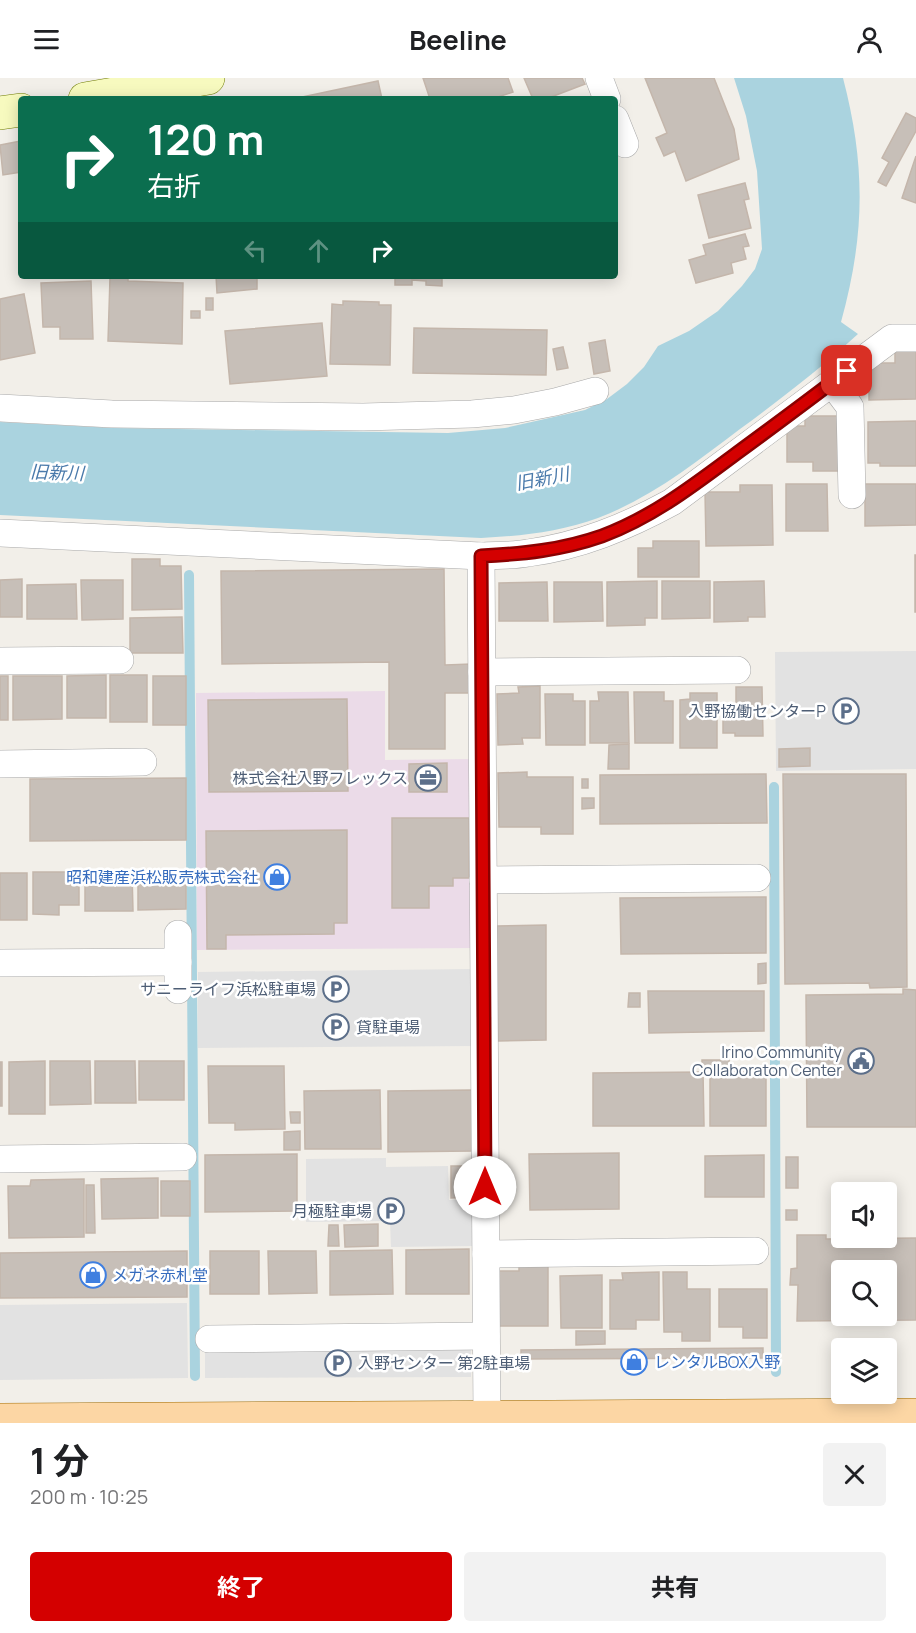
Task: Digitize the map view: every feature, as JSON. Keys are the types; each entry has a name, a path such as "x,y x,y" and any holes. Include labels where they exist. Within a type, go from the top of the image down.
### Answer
{"main road":[{"path":"0,1420 916,1415"}],"street":[{"path":"103,96 208,78"},
{"path":"598,78 606,96"},
{"path":"0,113 18,110"},
{"path":"0,533 481,556 526,554 564,547 602,536 672,502 892,338 916,338"},
{"path":"832,383 850,407 852,495"},
{"path":"0,408 112,414 363,417 472,414 514,410 595,391"},
{"path":"481,556 487,1417"},
{"path":"0,661 120,660"},
{"path":"482,672 738,670"},
{"path":"0,764 143,762"},
{"path":"483,880 757,878"},
{"path":"178,933 178,990"},
{"path":"0,963 178,962"},
{"path":"0,1159 183,1157"},
{"path":"486,1254 755,1251"},
{"path":"209,1338 486,1336"}],"shaded area":[{"name":"入野協働センターP","path":"916,651 916,769 776,771 775,652"},
{"path":"385,691 385,760 472,759 473,948 197,950 196,693"},
{"path":"473,969 474,1046 198,1048 198,972"},
{"name":"月極駐車場","path":"386,1158 386,1167 448,1166 449,1200 475,1199 475,1246 391,1247 390,1221 306,1222 306,1159"},
{"path":"187,1303 188,1378 0,1380 0,1305"},
{"name":"入野センター 第2駐車場","path":"471,1346 471,1377 205,1378 205,1348"}],"water":[{"name":"旧新川","path":"734,78 843,78 856,141 860,200 855,260 841,322 858,334 786,395 654,490 617,510 584,523 540,532 481,538 0,515 0,422 113,428 448,433 505,428 585,410 607,399 644,367 658,346 689,331 718,311 755,269 762,249 757,171 746,116"}],"building":[{"path":"423,78 508,78 513,92 501,96 429,96"},
{"path":"524,78 582,78 585,84 554,96 532,96"},
{"path":"645,78 714,78 734,129 739,159 686,181 675,151 664,156 656,138 667,133"},
{"path":"378,81 381,96 307,96"},
{"path":"906,113 916,118 916,131 886,186 878,182 889,162 882,158"},
{"path":"18,142 18,172 3,175 0,145"},
{"path":"916,156 916,203 902,198"},
{"path":"745,183 749,199 744,200 751,228 709,238 698,195"},
{"path":"745,234 749,246 743,247 746,259 731,263 733,273 696,283 689,260 706,255 703,245"},
{"path":"110,279 183,283 182,344 108,341"},
{"path":"216,279 257,279 257,289 217,293"},
{"path":"395,279 442,279 442,286 426,285 426,281 412,280 412,285 395,285"},
{"path":"91,281 93,339 60,339 60,327 43,327 41,283"},
{"path":"24,294 35,353 0,360 0,299"},
{"path":"206,298 213,298 213,310 206,310"},
{"path":"343,301 379,302 379,305 391,305 390,365 330,364 332,304 343,305"},
{"path":"191,311 200,311 200,318 191,318"},
{"path":"322,323 327,376 230,384 225,331"},
{"path":"414,328 547,330 546,375 413,373"},
{"path":"605,340 610,371 594,374 589,343"},
{"path":"563,347 568,368 557,370 553,349"},
{"path":"895,350 916,350 916,399 869,400 869,363 895,363"},
{"path":"805,416 838,416 839,471 813,471 813,462 787,462 787,426 805,426"},
{"path":"916,421 916,466 880,466 880,463 868,463 868,422"},
{"path":"786,484 827,484 828,531 786,531"},
{"path":"865,484 916,484 916,525 865,526"},
{"path":"740,485 772,485 773,545 706,546 705,492 740,492"},
{"path":"653,541 699,541 699,577 638,577 638,548 653,548"},
{"path":"916,555 916,612 915,612"},
{"path":"132,559 160,559 160,566 181,566 182,609 132,610"},
{"path":"444,569 445,665 471,664 472,693 445,693 445,749 389,749 389,662 222,664 221,571"},
{"path":"22,579 22,617 0,617 0,580"},
{"path":"81,580 123,580 123,619 82,620"},
{"path":"657,581 657,618 645,618 645,625 607,626 607,582"},
{"path":"662,581 710,581 710,618 662,619"},
{"path":"764,581 765,617 748,617 748,621 714,622 714,582"},
{"path":"547,582 548,621 499,621 499,583"},
{"path":"554,582 602,582 603,621 554,622"},
{"path":"76,584 77,619 27,619 27,585"},
{"path":"182,617 183,653 130,653 130,618"},
{"path":"106,675 106,718 67,718 67,676"},
{"path":"110,675 147,675 147,722 110,722"},
{"path":"0,676 8,676 8,720 0,720"},
{"path":"13,676 62,676 62,719 13,720"},
{"path":"153,676 186,676 186,725 153,725"},
{"path":"540,686 540,738 522,738 523,744 498,745 497,694 519,693 518,687"},
{"path":"736,687 762,687 763,736 735,736 735,733 723,733 723,708 736,708"},
{"path":"598,692 628,692 629,743 590,743 590,701 599,701"},
{"path":"634,692 664,692 664,701 673,701 673,743 635,743"},
{"path":"690,693 717,693 717,748 680,748 680,700 690,699"},
{"path":"545,694 573,694 573,701 585,701 585,745 546,745"},
{"path":"347,699 348,791 209,792 208,700"},
{"path":"629,744 629,769 608,769 609,745"},
{"path":"810,748 810,766 779,767 779,749"},
{"path":"447,763 447,792 409,792 409,764"},
{"path":"527,772 527,777 573,777 573,834 541,834 541,827 499,827 498,773"},
{"path":"766,774 767,823 600,824 600,775"},
{"path":"783,774 906,774 907,987 870,988 869,983 785,984"},
{"path":"186,778 186,840 30,841 30,779"},
{"path":"582,779 588,779 588,788 582,788"},
{"path":"582,798 594,798 594,808 582,809"},
{"path":"392,818 469,818 469,878 453,878 453,886 429,886 429,908 392,908"},
{"name":"昭和建産浜松販売株式会社","path":"347,830 347,923 334,923 334,934 226,935 226,949 207,949 206,831"},
{"path":"186,871 186,909 138,910 138,872"},
{"path":"33,872 79,872 79,905 59,905 59,915 33,914"},
{"path":"85,872 132,872 133,911 85,911"},
{"path":"0,873 27,873 27,920 0,920"},
{"path":"766,897 766,953 621,954 620,898"},
{"path":"546,925 546,1040 498,1041 497,926"},
{"path":"766,963 766,983 758,984 758,964"},
{"name":"Irino Community Collaboraton Center","path":"903,989 916,990 916,1127 807,1127 806,995 903,994"},
{"path":"648,991 764,991 764,1031 649,1033"},
{"path":"629,993 640,993 640,1007 628,1007"},
{"path":"702,1060 729,1060 730,1067 702,1067"},
{"path":"45,1061 45,1114 9,1114 9,1062"},
{"path":"50,1061 90,1061 91,1104 50,1105"},
{"path":"95,1061 135,1061 136,1103 95,1103"},
{"path":"139,1061 184,1061 184,1100 139,1100"},
{"path":"0,1062 2,1062 2,1106 0,1106"},
{"path":"208,1066 284,1066 285,1129 235,1130 235,1123 209,1123"},
{"path":"766,1071 766,1126 710,1126 710,1072"},
{"path":"703,1072 704,1126 593,1126 593,1073"},
{"path":"380,1090 381,1149 305,1149 304,1091"},
{"path":"472,1090 472,1151 388,1152 388,1091"},
{"path":"290,1112 300,1112 300,1123 291,1123"},
{"path":"300,1131 300,1150 284,1150 284,1132"},
{"path":"619,1153 619,1209 530,1210 529,1154"},
{"path":"297,1154 297,1211 205,1212 205,1155"},
{"path":"764,1155 764,1197 705,1197 705,1156"},
{"path":"786,1157 798,1157 798,1188 786,1188"},
{"path":"451,1166 472,1166 471,1197 451,1198"},
{"path":"158,1178 158,1218 102,1219 101,1179"},
{"path":"84,1179 84,1237 9,1238 8,1186 30,1186 31,1180"},
{"path":"161,1181 190,1181 190,1216 161,1216"},
{"path":"86,1185 94,1185 95,1233 86,1233"},
{"path":"786,1210 797,1210 797,1220 786,1220"},
{"path":"378,1224 378,1246 345,1247 344,1225"},
{"path":"329,1225 338,1225 339,1246 328,1246"},
{"path":"797,1235 826,1235 826,1239 831,1239 831,1248 897,1248 897,1238 916,1238 916,1320 897,1320 897,1260 831,1260 831,1321 797,1321 798,1285 790,1285 791,1269 797,1268"},
{"path":"469,1249 469,1294 406,1294 406,1250"},
{"path":"392,1250 393,1294 330,1295 330,1251"},
{"name":"メガネ赤札堂","path":"187,1251 187,1297 0,1298 0,1253"},
{"path":"210,1251 259,1251 259,1294 210,1294"},
{"path":"268,1251 316,1251 317,1293 269,1294"},
{"path":"519,1266 548,1266 548,1326 498,1326 498,1271 519,1271"},
{"path":"659,1272 659,1320 636,1320 636,1329 610,1329 610,1280 623,1280 622,1273"},
{"path":"663,1272 687,1272 687,1289 710,1289 710,1341 682,1341 682,1332 664,1332"},
{"path":"602,1275 602,1328 561,1328 560,1276"},
{"path":"719,1289 767,1289 767,1338 743,1338 743,1327 719,1327"},
{"path":"576,1331 605,1331 605,1344 576,1345"},
{"path":"763,1348 763,1358 521,1359 521,1350"}],"waterway":[{"path":"189,575 195,1376"},
{"path":"774,787 776,1372"}],"place":[{"name":"入野協働センターP","path":"846,711"},
{"name":"株式会社入野フレックス","path":"428,778"},
{"name":"昭和建産浜松販売株式会社","path":"277,877"},
{"name":"サニーライフ浜松駐車場","path":"336,989"},
{"name":"貸駐車場","path":"336,1027"},
{"name":"Irino Community Collaboraton Center","path":"861,1061"},
{"name":"月極駐車場","path":"391,1211"},
{"name":"メガネ赤札堂","path":"93,1275"},
{"name":"レンタルBOX入野","path":"634,1362"},
{"name":"入野センター 第2駐車場","path":"338,1363"}],"route":[{"path":"485,1187 481,556 526,554 564,547 602,536 638,520 672,502 847,371"}]}
